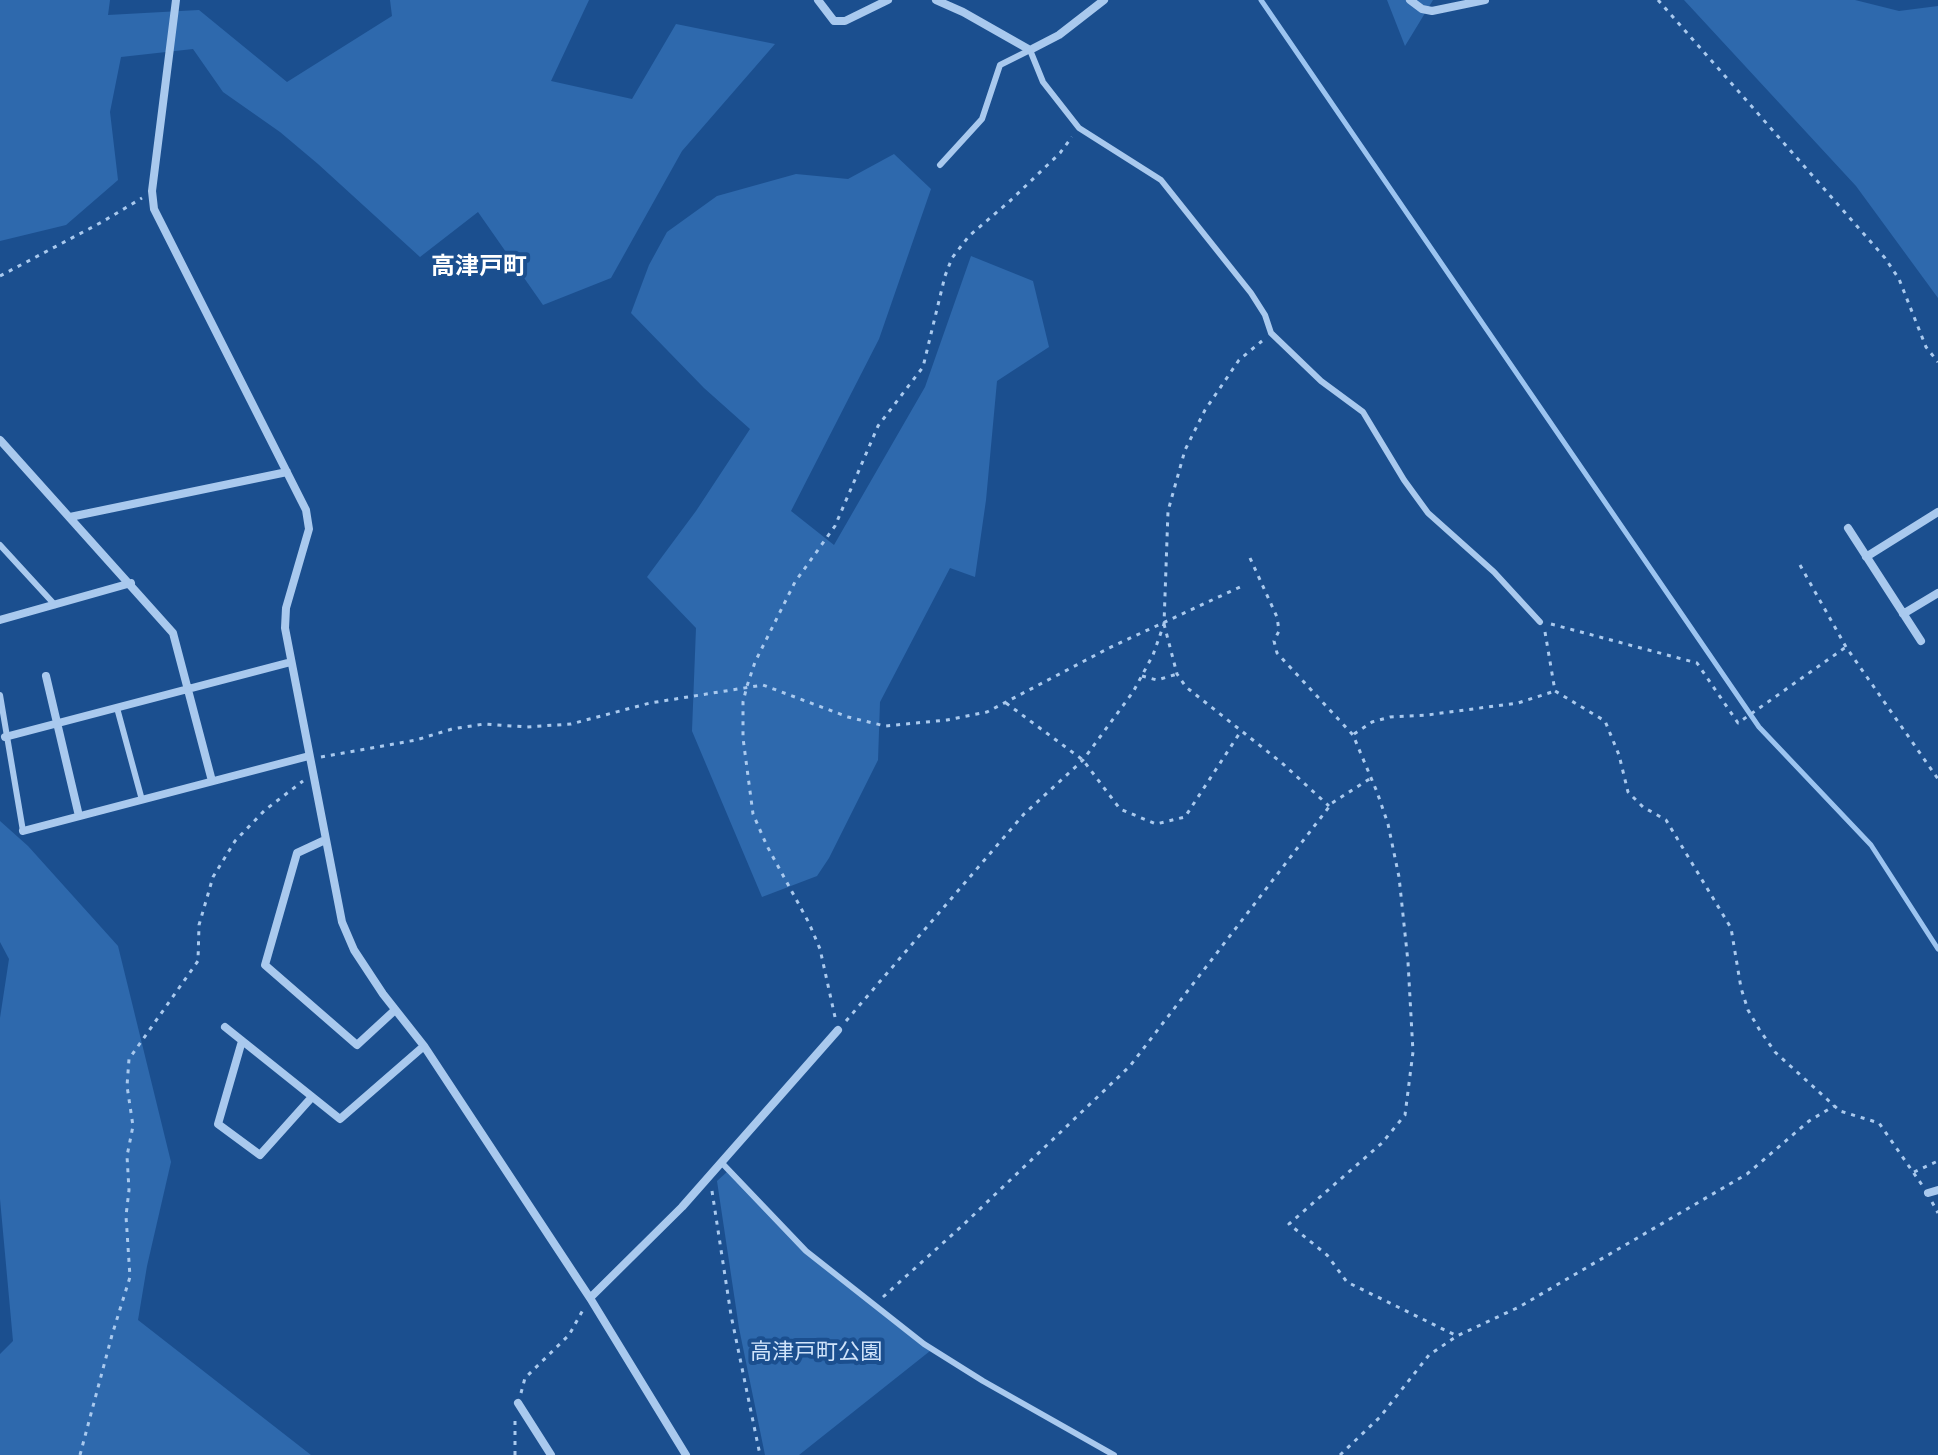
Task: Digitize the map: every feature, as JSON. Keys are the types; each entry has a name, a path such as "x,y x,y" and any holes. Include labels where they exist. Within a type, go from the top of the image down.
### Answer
{"street":[{"path":"176,0 152,191 154,209 306,510 309,529 286,608 285,628 342,922 354,950 424,1046 590,1298 686,1455"},
{"path":"818,0 834,21 845,21 888,0"},
{"path":"936,0 1030,50 1059,35 1104,0"},
{"path":"1410,0 1422,9 1432,11 1485,0"},
{"path":"0,440 173,633 212,781"},
{"path":"70,517 287,472"},
{"path":"1866,557 1938,512"},
{"path":"1848,528 1921,641"},
{"path":"0,620 131,583"},
{"path":"1903,614 1938,593"},
{"path":"5,737 291,662"},
{"path":"46,676 79,816"},
{"path":"23,831 309,756"},
{"path":"325,840 297,853 265,965 357,1045 395,1010"},
{"path":"225,1027 340,1119 424,1046"},
{"path":"590,1298 682,1207 838,1030"},
{"path":"242,1041 218,1124 260,1155 312,1097"},
{"path":"1928,1193 1938,1190"},
{"path":"518,1403 551,1455"}],"lane":[{"path":"940,165 982,119 1000,65 1030,50 1043,82 1079,128 1161,180 1251,293 1265,315 1271,333 1321,381 1363,412 1428,513 1494,572 1540,622"},
{"path":"0,545 55,605"},
{"path":"0,695 23,831"},
{"path":"117,708 142,800"},
{"path":"721,1162 806,1251 924,1344 1114,1455"}],"path":[{"path":"1658,0 1885,258 1899,279 1926,347 1938,362"},
{"path":"838,1030 820,949 753,814 743,738 743,702 747,686 755,662 795,582 835,526 878,426 923,367 952,258 969,236 1060,153 1079,128"},
{"path":"0,276 102,222 152,191"},
{"path":"1271,333 1239,360 1205,410 1185,450 1168,511 1164,624 1177,674 1194,695 1282,763 1329,806"},
{"path":"1250,558 1277,617 1279,631 1274,641 1277,653 1353,735 1371,778 1388,824 1399,877 1408,962 1413,1052 1405,1115 1382,1143 1289,1224 1327,1255 1347,1282 1457,1336"},
{"path":"1800,565 1846,647 1938,779"},
{"path":"309,756 321,757 416,740 452,729 484,724 527,727 571,724 650,703 763,685 848,717 885,726 947,720 987,712 1109,648 1240,587"},
{"path":"1540,622 1697,663 1738,723 1846,647"},
{"path":"1540,622 1547,635 1555,691"},
{"path":"838,1030 1024,814 1083,760 1133,692 1164,624"},
{"path":"1142,676 1157,680 1177,674"},
{"path":"1353,735 1372,722 1390,717 1518,703 1555,691 1605,721 1619,755 1628,792 1643,807 1666,820 1731,928 1741,988 1748,1010 1759,1029 1775,1052 1840,1111 1879,1123 1928,1193"},
{"path":"1006,703 1083,760 1120,809 1156,824 1185,817 1241,731"},
{"path":"80,1455 130,1277 126,1216 129,1190 127,1156 133,1126 127,1086 129,1059 198,961 199,925 213,877 235,841 265,810 312,774"},
{"path":"868,1302 888,1295 1130,1066 1329,806 1371,778"},
{"path":"1340,1455 1380,1417 1429,1355 1457,1336 1519,1307 1747,1174 1809,1121 1834,1106"},
{"path":"1914,1172 1938,1161"},
{"path":"709,1176 731,1315 760,1455"},
{"path":"515,1455 515,1414 525,1378 569,1335 590,1298"}],"green space":[{"path":"0,0 110,0 108,15 199,10 287,82 392,16 390,0 589,0 551,81 632,99 676,24 775,44 682,151 611,278 543,305 478,212 420,257 280,132 223,92 193,49 121,57 110,112 118,180 66,225 0,241"},
{"path":"1387,0 1433,0 1405,46"},
{"path":"1684,0 1855,0 1899,11 1938,6 1938,298 1856,186"},
{"path":"894,154 931,189 879,339 791,511 834,545 925,387 971,256 1033,281 1049,347 997,381 975,577 950,568 880,702 878,760 829,858 817,876 762,897 692,731 696,628 647,577 696,511 750,429 704,388 631,313 649,265 667,232 717,196 796,174 848,179"},
{"path":"0,821 28,846 118,946 171,1162 138,1320 311,1455 0,1455 0,1354 13,1341 0,1199 0,1018 9,959 0,942"},
{"name":"高津戸町公園","path":"728,1171 804,1252 930,1351 799,1455 765,1455 739,1328 717,1181"}],"waterway":[{"path":"1261,0 1759,727 1871,845 1938,949"}],"district":[{"name":"高津戸町","path":"479,266"}]}
